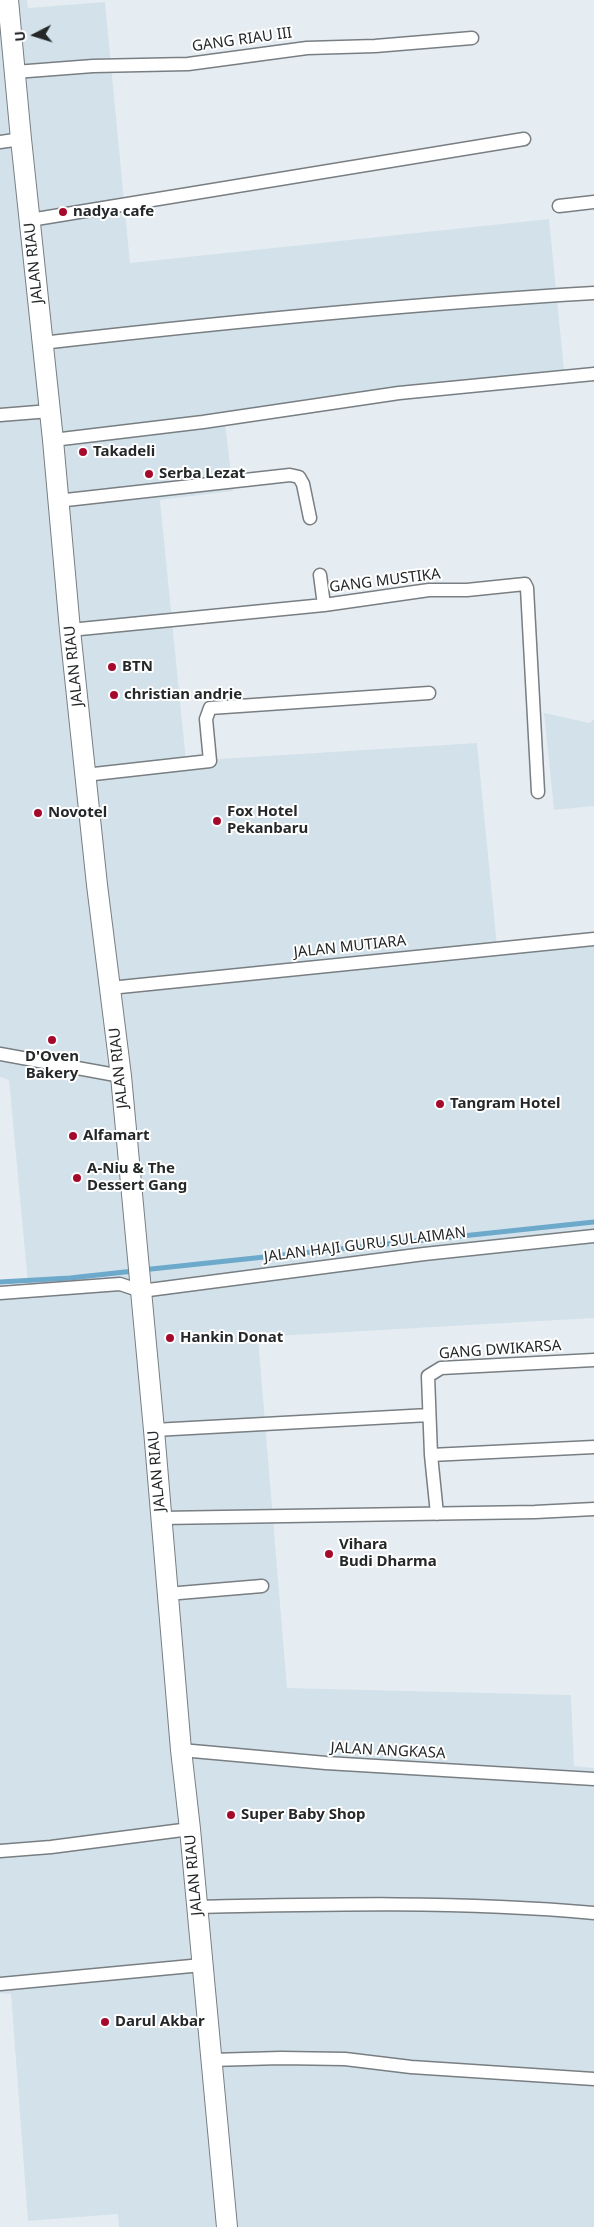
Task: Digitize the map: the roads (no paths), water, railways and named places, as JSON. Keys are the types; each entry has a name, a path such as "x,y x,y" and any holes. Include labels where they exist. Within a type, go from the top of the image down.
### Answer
{"main road":[{"name":"JALAN RIAU","path":"8,0 85,775 121,1076 181,1750 227,2227"}],"street":[{"name":"GANG RIAU III","path":"16,72 93,66 188,64 307,48 375,46 472,38"},
{"path":"0,142 21,139"},
{"path":"30,220 524,140"},
{"path":"559,206 594,202"},
{"path":"42,342 293,315 450,302 594,293"},
{"path":"53,440 202,422 398,393 594,374"},
{"path":"0,414 50,411"},
{"path":"58,500 290,475 298,477 303,484 310,518"},
{"path":"320,575 324,604"},
{"name":"GANG MUSTIKA","path":"70,630 324,604 429,590 467,590 527,585 538,792"},
{"path":"85,775 210,761 206,719 210,708 429,693"},
{"name":"JALAN MUTIARA","path":"110,988 594,939"},
{"path":"0,1054 121,1076"},
{"name":"JALAN HAJI GURU SULAIMAN","path":"141,1288 424,1254 594,1236"},
{"path":"0,1294 120,1284 141,1288"},
{"name":"GANG DWIKARSA","path":"437,1514 431,1455 428,1376 436,1369 594,1360"},
{"path":"154,1430 429,1416"},
{"path":"431,1455 594,1447"},
{"path":"161,1518 437,1514 594,1509"},
{"path":"167,1594 262,1586"},
{"name":"JALAN ANGKASA","path":"181,1750 326,1763 594,1778"},
{"path":"0,1851 51,1847 190,1829"},
{"path":"197,1907 348,1904 543,1909 594,1913"},
{"path":"0,1984 202,1965"},
{"path":"211,2060 346,2059 411,2067 594,2078"}],"waterway":[{"path":"142,1270 594,1222"},
{"path":"0,1282 70,1278 134,1271"}],"place":[{"name":"nadya cafe","path":"63,212"},
{"name":"Takadeli","path":"83,452"},
{"name":"Serba Lezat","path":"149,474"},
{"name":"BTN","path":"112,667"},
{"name":"christian andrie","path":"114,695"},
{"name":"Novotel","path":"38,813"},
{"name":"Fox Hotel Pekanbaru","path":"217,821"},
{"name":"D'Oven Bakery","path":"52,1040"},
{"name":"Tangram Hotel","path":"440,1104"},
{"name":"Alfamart","path":"73,1136"},
{"name":"A-Niu & The Dessert Gang","path":"77,1178"},
{"name":"Hankin Donat","path":"170,1338"},
{"name":"Vihara Budi Dharma","path":"329,1554"},
{"name":"Super Baby Shop","path":"231,1815"},
{"name":"Darul Akbar","path":"105,2022"}]}
